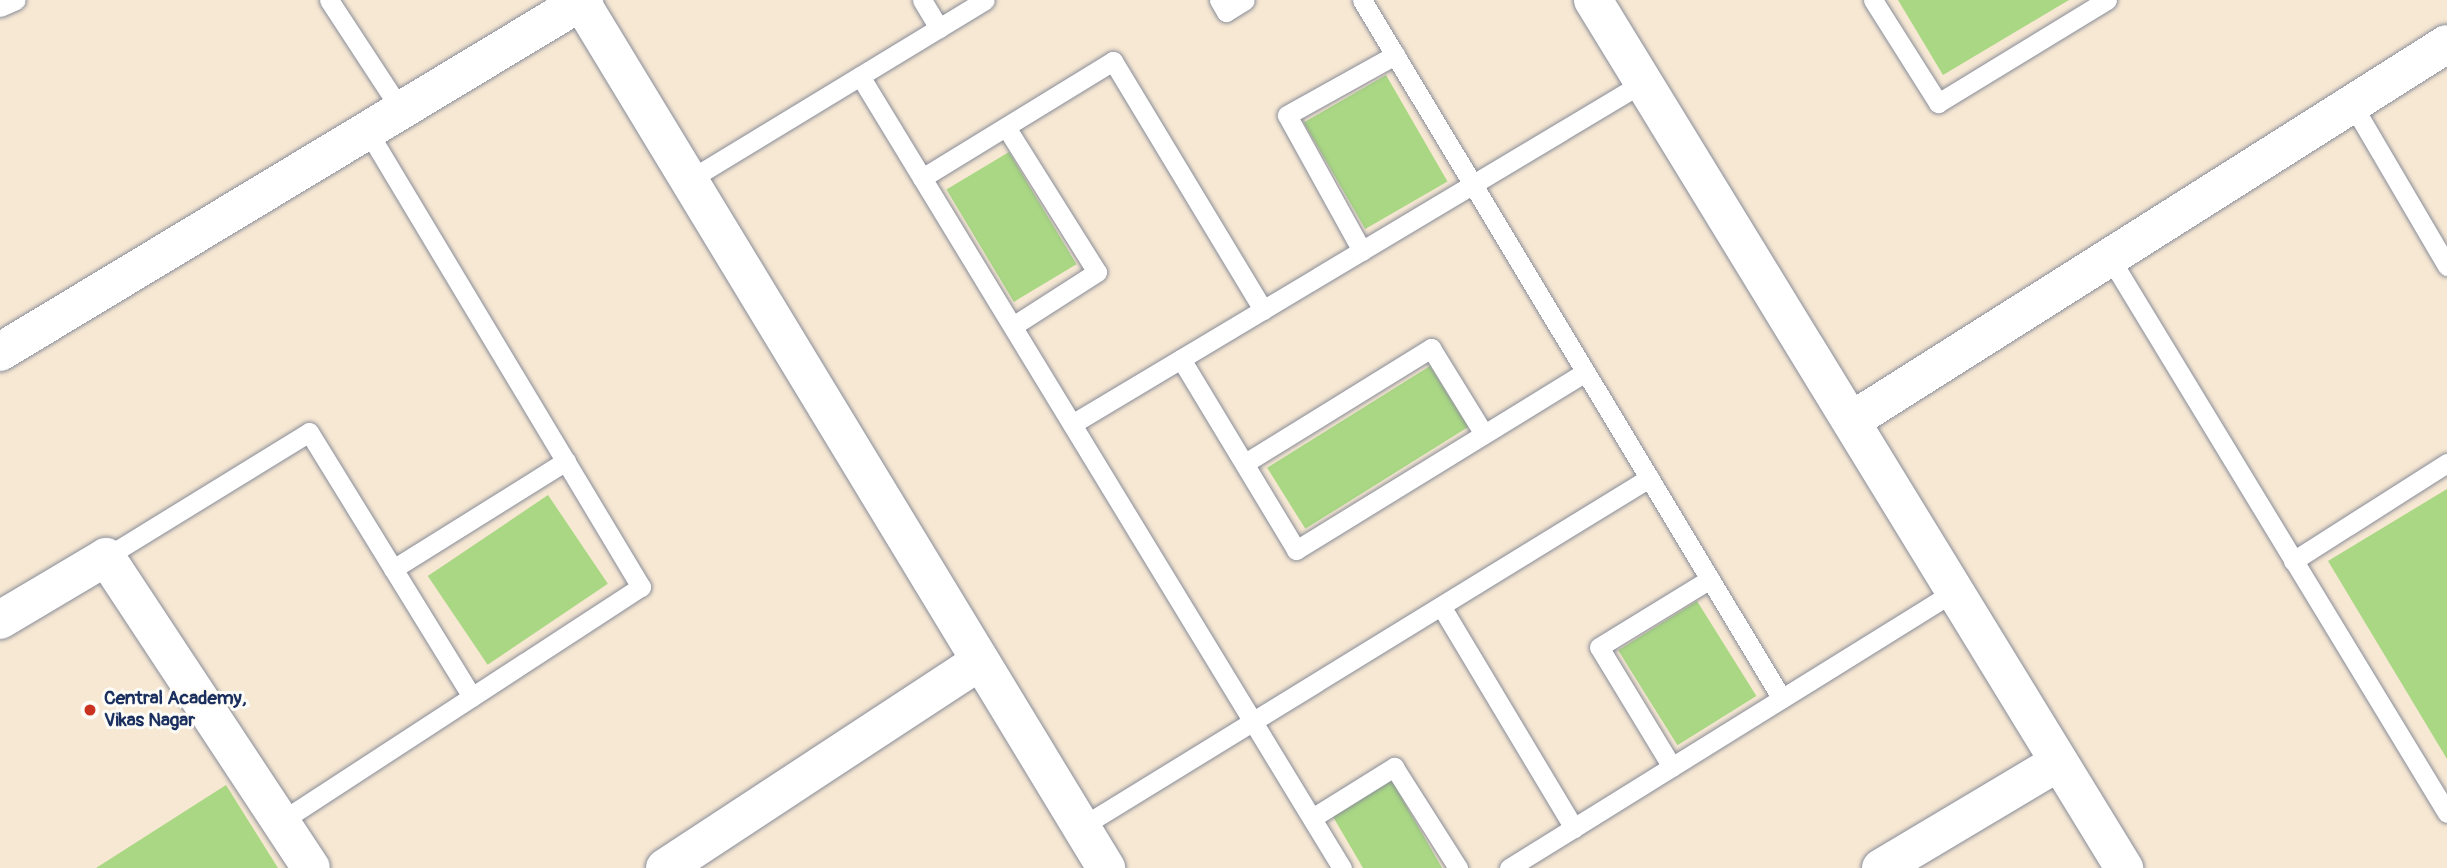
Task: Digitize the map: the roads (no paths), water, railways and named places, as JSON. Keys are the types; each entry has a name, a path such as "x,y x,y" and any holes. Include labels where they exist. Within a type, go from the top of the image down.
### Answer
{"street":[{"path":"0,352 582,1 1106,868"},
{"path":"1604,4 1644,82 2124,868"},
{"path":"1851,421 2447,44"},
{"path":"0,620 106,557 311,868"},
{"path":"666,868 980,661"},
{"path":"1881,868 2059,762"}],"lane":[{"path":"0,7 16,0"},
{"path":"329,0 401,110"},
{"path":"922,0 939,28"},
{"path":"689,180 985,0"},
{"path":"1219,0 1226,12 1245,0"},
{"path":"1362,0 1782,699"},
{"path":"1873,0 1938,103 2107,0"},
{"path":"1362,251 1287,116 1395,55"},
{"path":"922,178 1113,61 1264,310"},
{"path":"860,76 1342,868"},
{"path":"1072,424 1644,82"},
{"path":"2352,104 2447,266"},
{"path":"1006,127 1097,272 1013,326"},
{"path":"280,821 641,587 367,130"},
{"path":"2110,258 2447,813"},
{"path":"1245,463 1432,348 1484,434"},
{"path":"1181,359 1296,550 1586,372"},
{"path":"106,557 309,432 472,697"},
{"path":"393,569 566,461"},
{"path":"2293,561 2447,463"},
{"path":"1081,827 1649,478"},
{"path":"1672,767 1599,647 1710,579"},
{"path":"1509,868 1955,591"},
{"path":"1441,606 1574,828"},
{"path":"1312,818 1394,767 1458,868"}],"place":[{"name":"Central Academy, Vikas Nagar","path":"90,710"}]}
